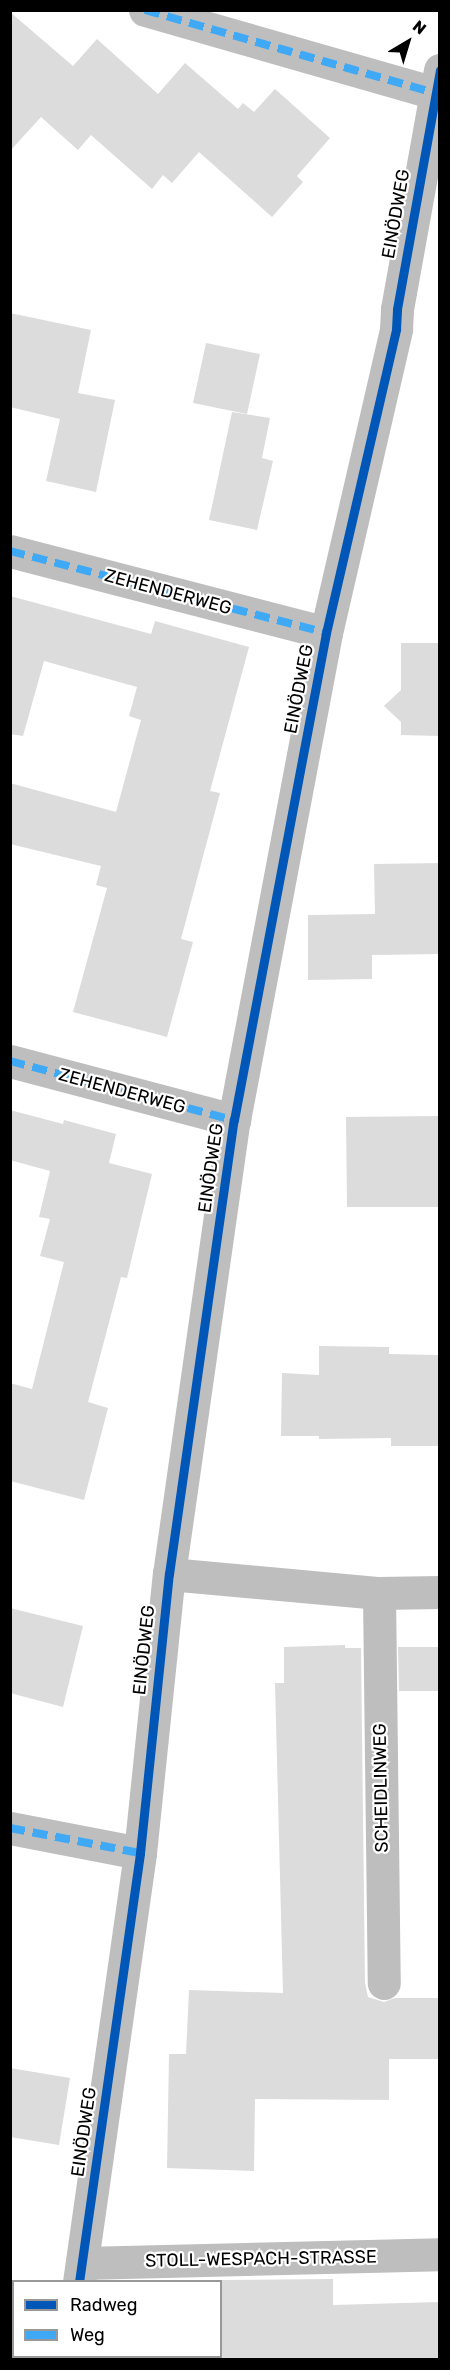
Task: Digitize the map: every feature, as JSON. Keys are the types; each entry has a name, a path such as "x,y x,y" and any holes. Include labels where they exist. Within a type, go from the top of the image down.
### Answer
{"street":[{"path":"145,10 437,81"},
{"name":"EINÖDWEG","path":"81,2272 140,1853 169,1574 234,1120 326,633 396,329 397,309 437,81"},
{"name":"ZEHENDERWEG","path":"10,551 326,633"},
{"name":"ZEHENDERWEG","path":"10,1061 234,1120"},
{"path":"169,1574 379,1593 440,1592"},
{"name":"SCHEIDLINWEG","path":"379,1593 384,1983"},
{"path":"10,1828 140,1853"},
{"name":"STOLL-WESPACH-STRASSE","path":"81,2272 440,2254"}],"building":[{"path":"10,12 73,66 97,39 158,94 185,63 238,109 243,103 254,112 275,89 330,138 297,176 303,182 272,217 199,152 172,183 163,175 152,189 91,135 78,150 41,117 10,151"},
{"path":"10,313 91,330 78,393 115,400 96,492 46,481 60,419 10,407"},
{"path":"206,343 260,354 247,414 193,403"},
{"path":"232,412 270,418 262,458 273,461 257,530 209,520"},
{"path":"10,596 151,634 155,621 249,647 210,791 220,793 181,939 193,942 167,1037 73,1012 107,888 96,885 101,866 10,844 10,783 116,812 141,720 129,716 137,687 44,661 23,736 10,734"},
{"path":"401,643 440,643 440,736 401,735 401,722 384,706 401,690"},
{"path":"440,863 440,954 372,955 372,979 308,980 308,915 375,914 374,864"},
{"path":"10,1110 63,1124 64,1120 116,1134 109,1163 152,1174 127,1278 121,1277 88,1402 108,1408 84,1500 10,1481 10,1383 32,1389 64,1262 40,1256 50,1219 39,1217 50,1171 10,1160"},
{"path":"440,1116 440,1207 347,1207 346,1117"},
{"path":"319,1346 389,1347 389,1354 440,1355 440,1446 391,1446 391,1438 319,1439 319,1436 281,1436 282,1373 319,1375"},
{"path":"10,1608 83,1626 63,1707 10,1693"},
{"path":"345,1645 345,1648 361,1648 365,1983 368,1997 384,2002 395,1998 440,1998 440,2059 389,2059 389,2100 255,2099 254,2171 167,2168 169,2054 186,2054 189,1990 283,1993 275,1683 284,1683 284,1647"},
{"path":"398,1647 440,1647 440,1691 399,1691"},
{"path":"10,2068 70,2078 59,2145 10,2137"},
{"path":"333,2279 333,2305 440,2302 440,2360 220,2360 222,2358 222,2280 220,2280"}],"marked path":[{"path":"145,10 434,93"},
{"path":"10,551 326,633"},
{"path":"10,1061 234,1120"},
{"path":"10,1828 140,1853"}],"cycle path":[{"path":"79,2280 140,1853 169,1574 234,1120 326,633 396,329 397,309 440,70"}]}
